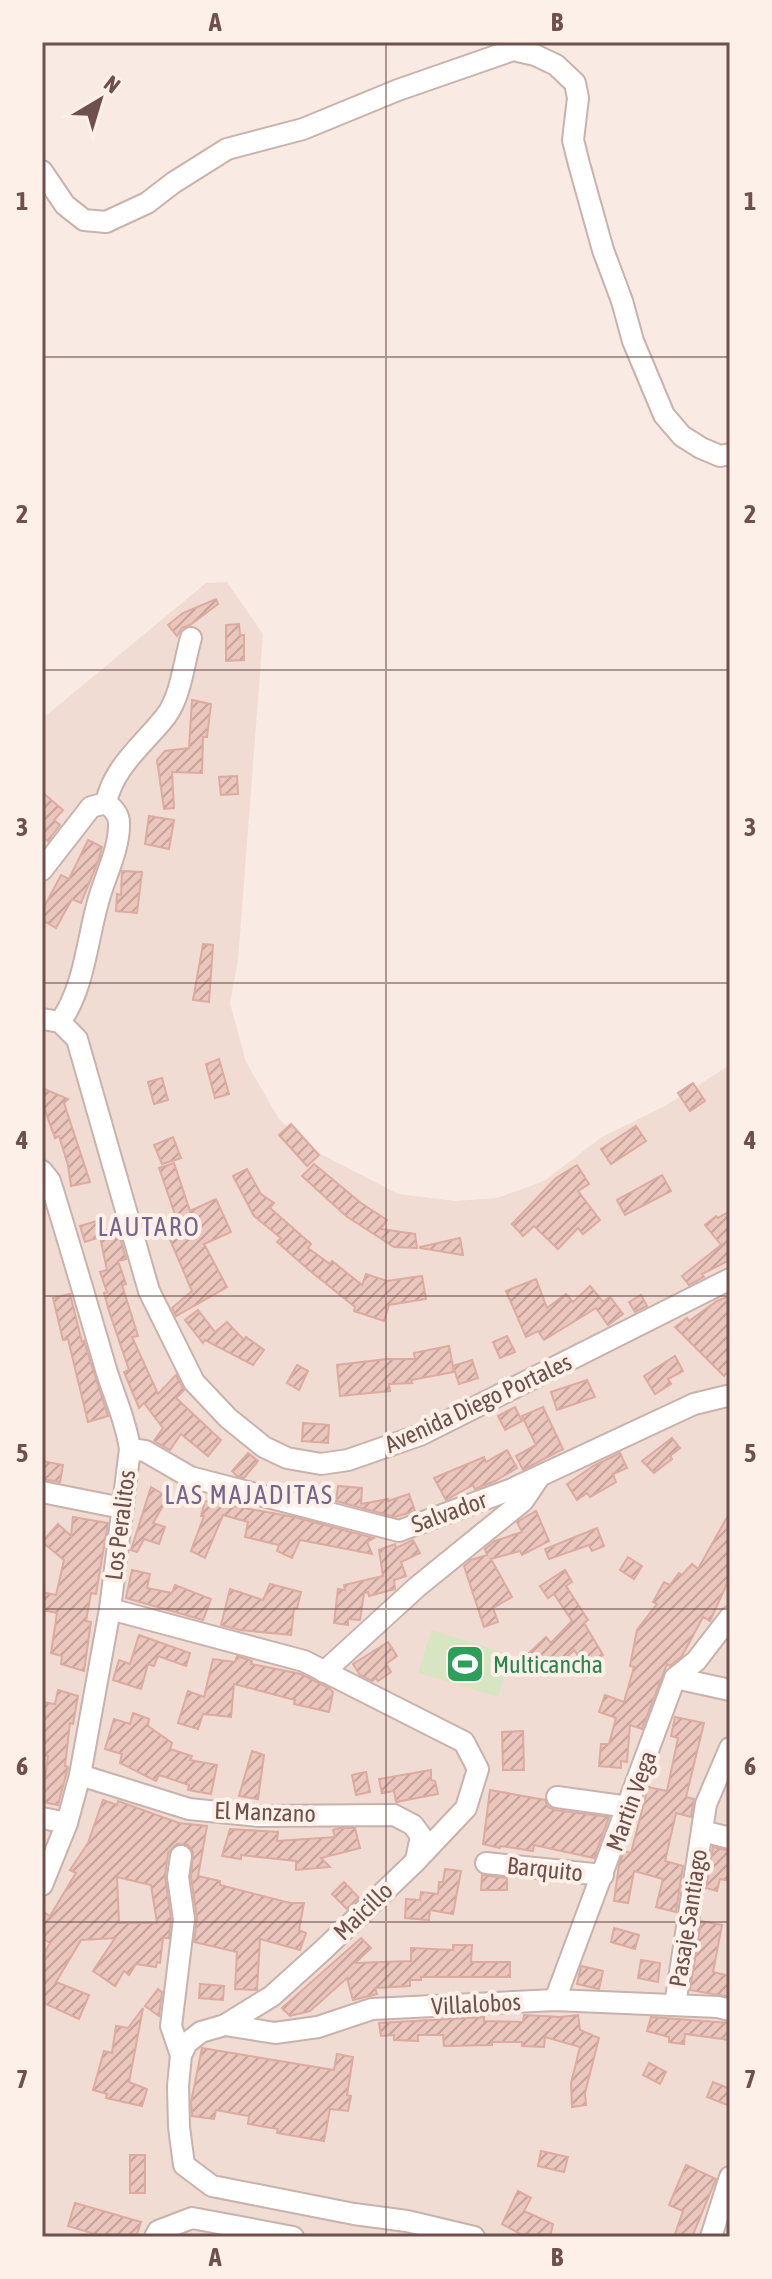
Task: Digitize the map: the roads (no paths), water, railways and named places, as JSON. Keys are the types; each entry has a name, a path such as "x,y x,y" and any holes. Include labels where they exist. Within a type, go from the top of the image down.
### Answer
{"street":[{"path":"42,171 65,205 84,220 106,222 147,203 227,149 303,129 398,90 513,50 535,55 556,65 575,83 578,98 573,140 579,164 633,341 664,415 682,436 701,448 720,456 730,454"},
{"path":"42,870 91,807 106,803 109,785 168,714 191,638"},
{"name":"Avenida Diego Portales","path":"106,803 119,820 116,843 70,1005 51,1021 77,1039 149,1291 194,1382 228,1418 264,1447 287,1458 321,1464 348,1460 420,1435 730,1279"},
{"name":"Los Peralitos","path":"42,1171 50,1181 76,1263 105,1368 128,1431 130,1449 110,1609 80,1775 67,1823 42,1885"},
{"name":"Salvador","path":"130,1449 145,1451 190,1477 399,1531 540,1476 694,1404 727,1396"},
{"name":"Salvador","path":"324,1672 417,1587 523,1501 540,1476"},
{"path":"42,1492 122,1508"},
{"name":"Maicillo","path":"110,1609 304,1661 464,1742 478,1769 466,1808 416,1861 272,1996 225,2025 201,2032 187,2043 181,2055"},
{"name":"Martin Vega","path":"555,2000 675,1678 696,1661 730,1617"},
{"path":"675,1678 730,1690"},
{"name":"Pasaje Santiago","path":"675,2005 706,1804 730,1748"},
{"name":"El Manzano","path":"80,1775 189,1809 258,1816 394,1815 413,1825 421,1836 416,1861"},
{"path":"557,1797 629,1807"},
{"path":"42,1818 67,1823"},
{"name":"Pasaje Santiago","path":"702,1831 730,1838"},
{"path":"181,1856 178,1877 184,1919 171,2026 181,2055 179,2127 184,2165 212,2186 354,2214 403,2229 474,2237"},
{"name":"Barquito","path":"486,1863 603,1875"},
{"name":"Villalobos","path":"225,2025 275,2033 318,2027 372,2009 555,2000 730,2010"},
{"path":"711,2237 730,2177"},
{"path":"155,2237 158,2231 192,2218 293,2237"}],"place":[{"name":"Multicancha","path":"465,1664"}],"district":[{"name":"LAUTARO","path":"149,1227"},
{"name":"LAS MAJADITAS","path":"249,1495"}]}
